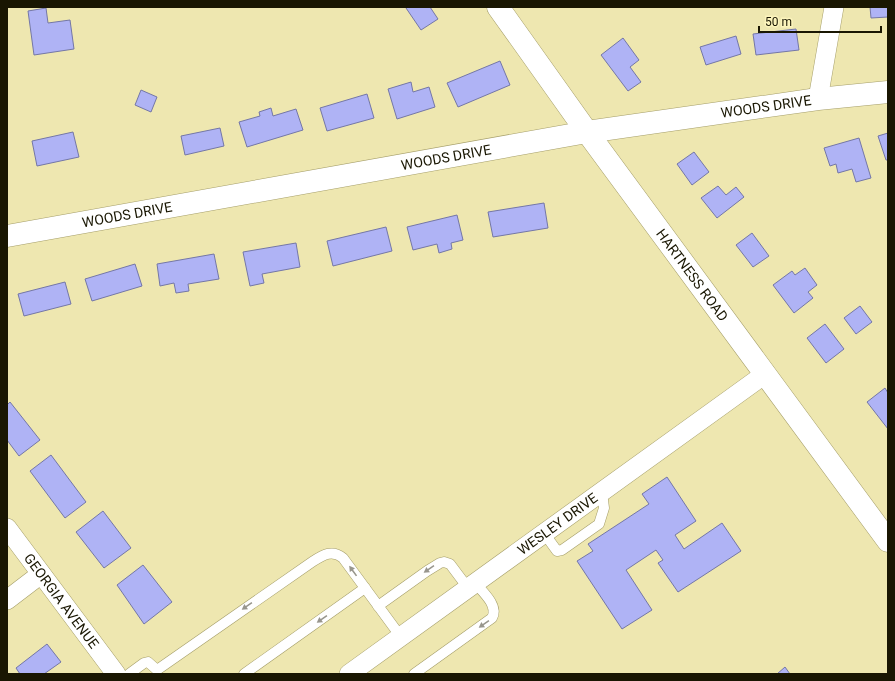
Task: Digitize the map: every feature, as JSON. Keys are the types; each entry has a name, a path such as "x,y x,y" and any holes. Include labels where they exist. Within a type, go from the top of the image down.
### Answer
{"street":[{"name":"HARTNESS ROAD","path":"498,7 587,132 888,541"},
{"path":"818,99 834,7"},
{"name":"WOODS DRIVE","path":"7,236 587,132 818,99 888,92"},
{"name":"WESLEY DRIVE","path":"355,672 544,533 765,374"},
{"name":"GEORGIA AVENUE","path":"7,528 116,674"},
{"path":"7,600 41,574"}],"lane":[{"path":"129,674 144,663 148,662 159,672 325,554 333,553 343,558 401,637"},
{"path":"378,606 427,571 444,562 450,564 494,607 495,613 492,618 414,674"},
{"path":"244,674 365,588"}],"building":[{"path":"430,7 438,19 421,30 406,8"},
{"path":"870,7 888,7 888,17 871,18"},
{"path":"46,8 48,23 70,20 74,49 34,55 28,11"},
{"path":"796,29 799,50 756,55 753,34"},
{"path":"736,36 741,54 706,65 700,47"},
{"path":"623,38 639,60 630,67 641,82 628,91 601,55"},
{"path":"500,61 510,85 458,107 447,83"},
{"path":"411,82 413,92 429,87 435,107 397,119 388,89"},
{"path":"141,90 157,97 151,112 135,105"},
{"path":"367,94 374,118 327,131 320,108"},
{"path":"271,108 273,116 296,109 303,130 247,147 239,122 260,116 259,112"},
{"path":"220,128 224,146 185,155 181,136"},
{"path":"73,132 79,157 37,166 32,141"},
{"path":"888,133 888,160 886,160 878,136"},
{"path":"859,138 871,178 856,182 852,169 838,173 836,164 830,166 824,148"},
{"path":"694,152 709,172 692,185 677,164"},
{"path":"718,186 726,195 736,187 744,197 717,218 701,198"},
{"path":"544,203 548,228 493,237 488,212"},
{"path":"457,215 463,240 451,243 452,249 439,253 437,244 413,250 407,227"},
{"path":"386,227 392,251 333,266 327,241"},
{"path":"752,233 769,256 753,267 736,245"},
{"path":"296,243 300,267 262,274 264,283 250,286 243,252"},
{"path":"214,254 219,279 188,284 189,291 176,293 174,283 160,286 157,264"},
{"path":"135,264 142,286 92,301 85,279"},
{"path":"805,268 817,285 808,292 813,298 794,313 773,285 792,271 795,275"},
{"path":"65,282 71,304 24,316 18,294"},
{"path":"860,306 872,322 856,334 844,318"},
{"path":"825,324 844,349 826,363 807,338"},
{"path":"885,388 888,393 888,429 867,402"},
{"path":"10,402 40,440 19,456 7,440 7,405"},
{"path":"51,455 86,502 65,518 30,471"},
{"path":"667,477 696,521 675,535 684,549 722,523 741,551 678,592 658,563 663,560 656,550 626,570 652,610 622,629 577,561 593,551 588,544 649,504 642,494"},
{"path":"103,511 131,548 104,568 76,532"},
{"path":"143,565 172,602 144,624 117,585"},
{"path":"47,644 61,662 44,674 20,674 16,668"},
{"path":"785,667 790,674 777,674"}]}
